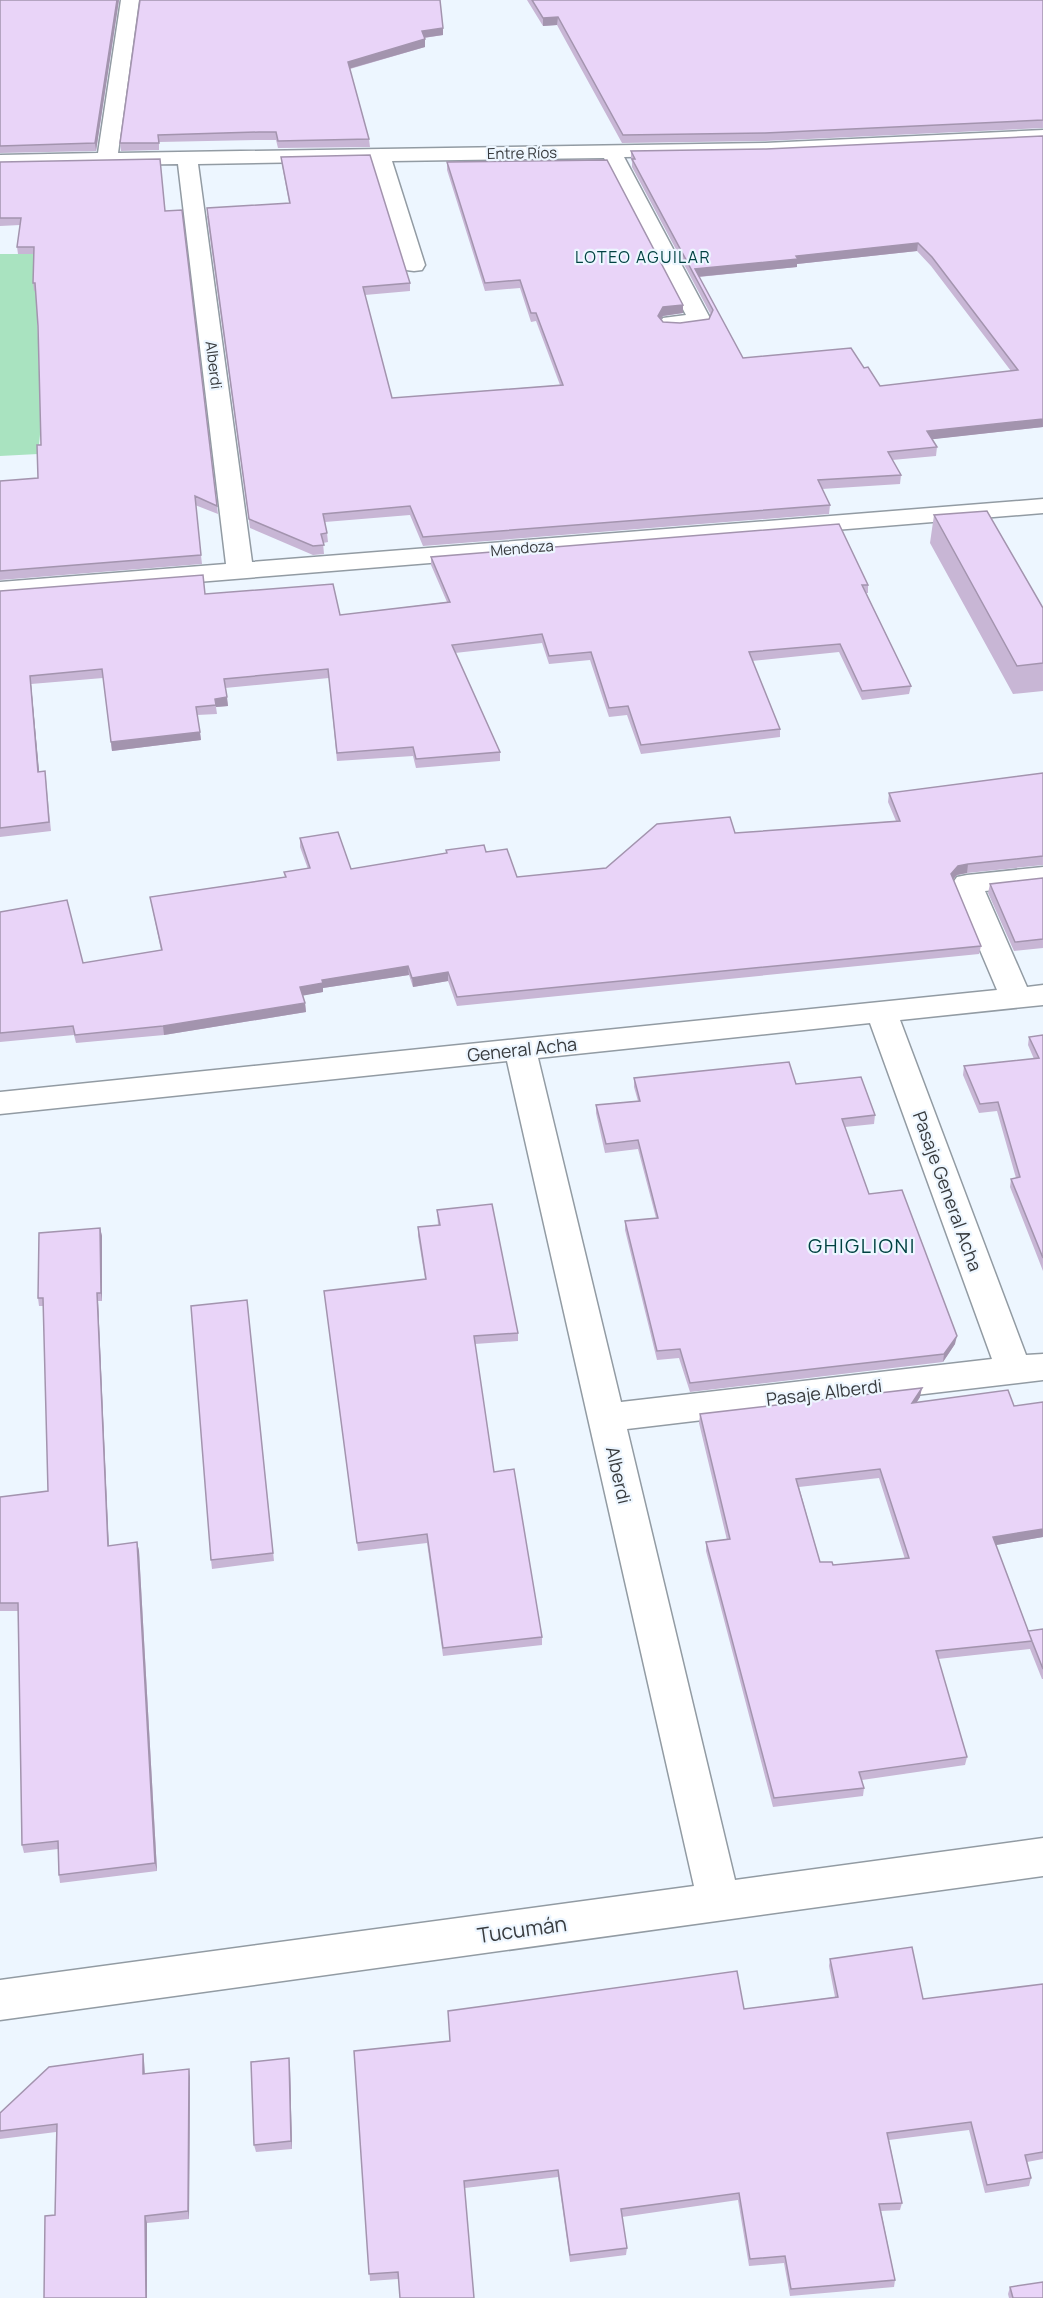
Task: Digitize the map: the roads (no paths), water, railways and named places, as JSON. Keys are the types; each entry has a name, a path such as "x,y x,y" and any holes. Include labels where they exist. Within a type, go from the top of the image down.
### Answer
{"street":[{"path":"107,160 130,0"},
{"name":"Entre Ríos","path":"0,162 765,148 1043,136"},
{"path":"611,151 700,321 671,323"},
{"path":"380,155 414,265"},
{"name":"Alberdi","path":"188,158 240,571"},
{"name":"Mendoza","path":"0,590 1043,506"},
{"path":"1030,996 967,884 1043,876"},
{"name":"General Acha","path":"0,1103 1030,996"},
{"name":"Pasaje General Acha","path":"881,1011 1029,1369"},
{"name":"Alberdi","path":"520,1049 719,1901"},
{"name":"Pasaje Alberdi","path":"606,1418 1029,1369"},
{"name":"Tucumán","path":"0,2000 1043,1857"}],"district":[{"name":"LOTEO AGUILAR","path":"643,257"},
{"name":"GHIGLIONI","path":"862,1245"}]}
